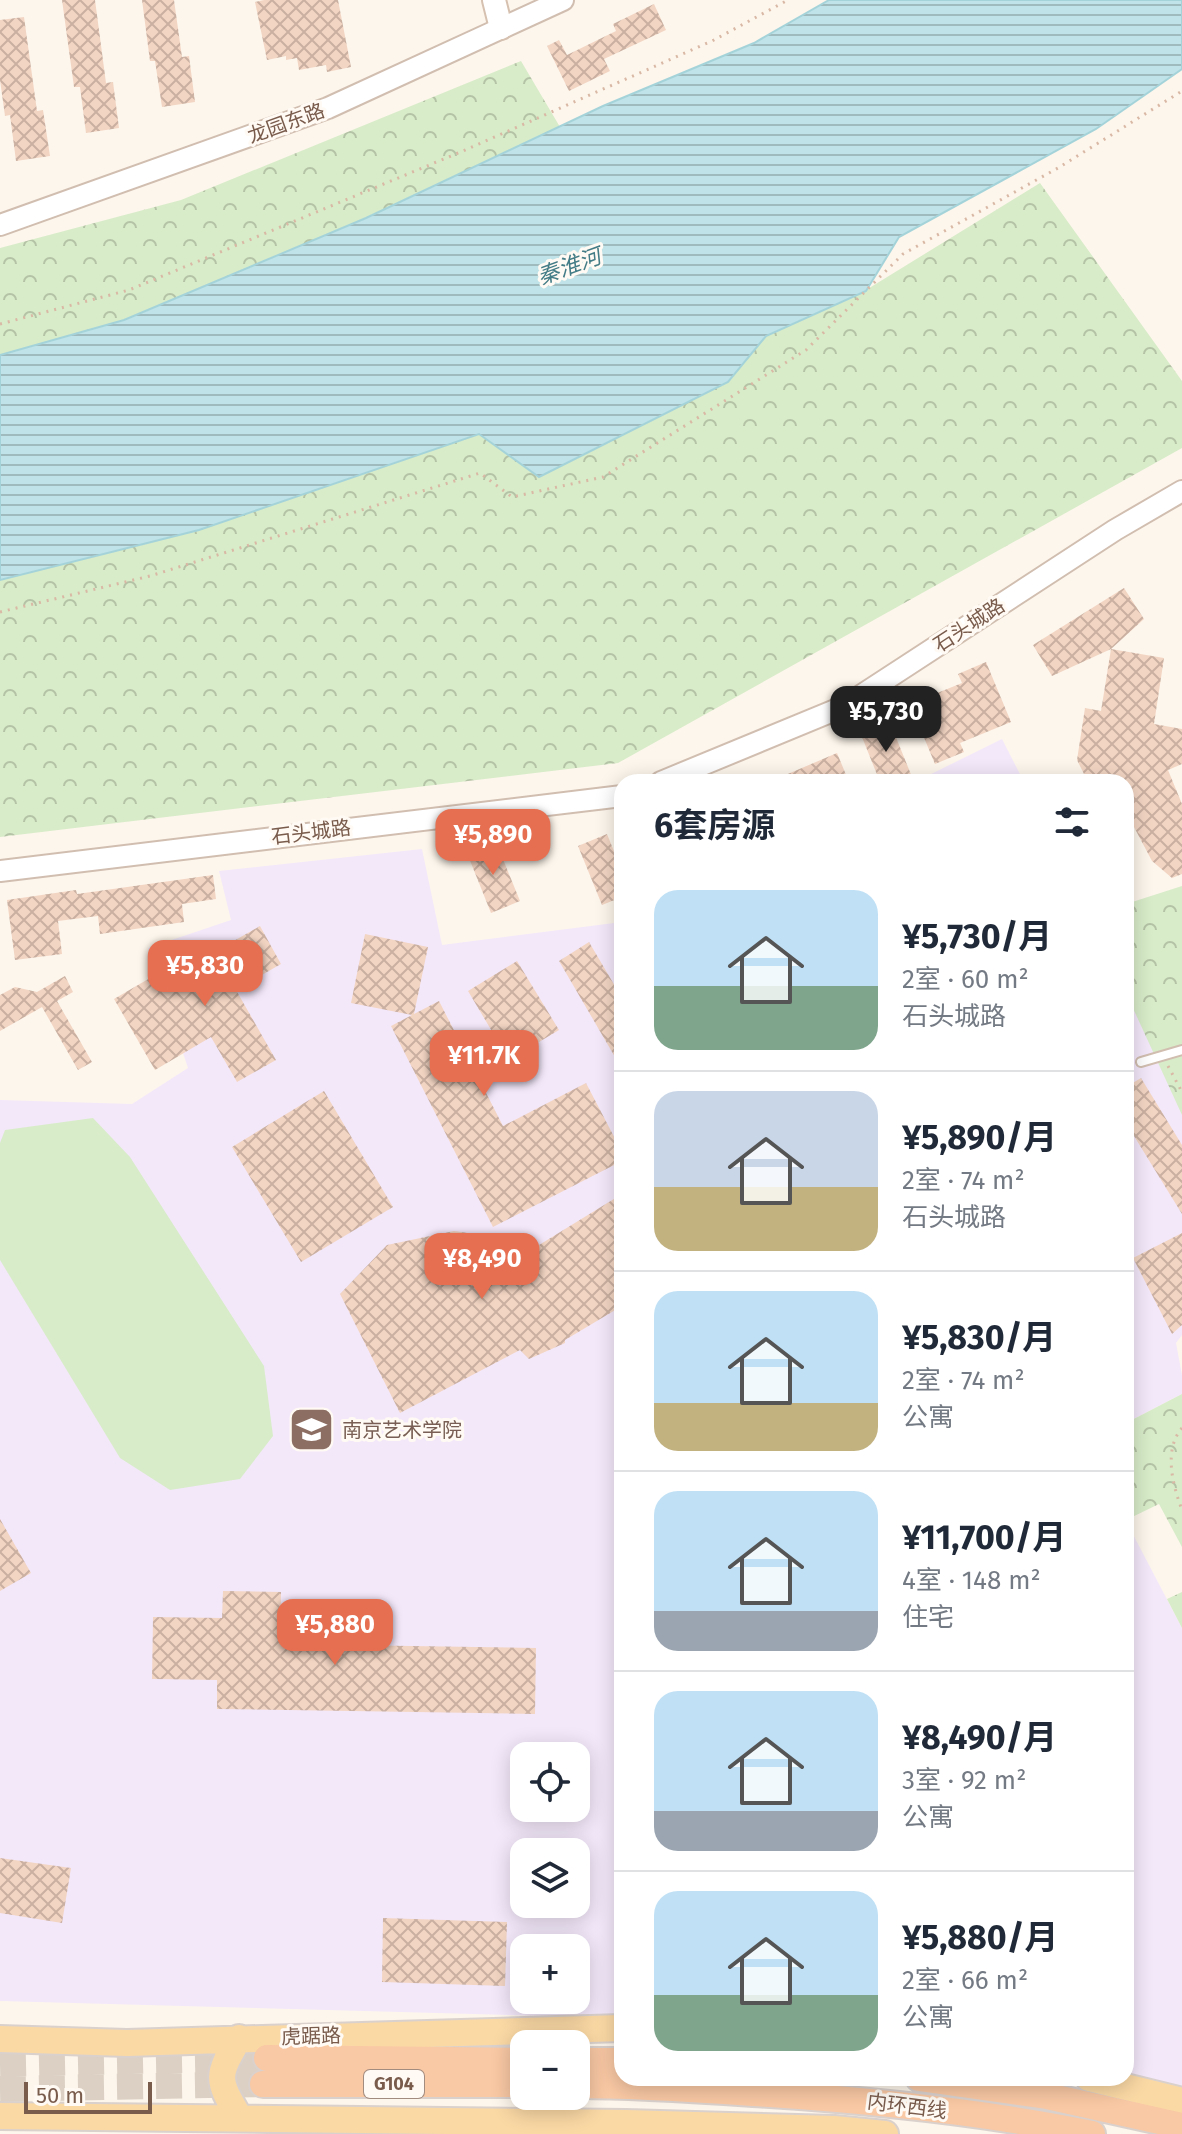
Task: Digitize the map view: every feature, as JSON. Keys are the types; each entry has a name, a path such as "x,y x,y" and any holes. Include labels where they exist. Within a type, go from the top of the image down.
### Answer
{"highway":[{"path":"590,2061 614,2061"},
{"name":"G104","path":"510,2062 265,2071 510,2083"},
{"name":"内环西线","path":"590,2085 614,2085"},
{"name":"内环西线","path":"646,2086 840,2098 1012,2118 1092,2134"},
{"name":"内环西线","path":"998,2086 1182,2126"},
{"path":"950,2134 972,2114"}],"main road":[{"path":"494,0 501,28"},
{"name":"虎踞路","path":"0,2039 127,2043 614,2028"},
{"path":"239,2038 221,2069 225,2092 239,2117"},
{"path":"1121,2086 1182,2101"},
{"path":"0,2116 642,2123 834,2129 885,2134"}],"street":[{"name":"龙园东路","path":"0,225 328,108 563,0"},
{"name":"石头城路","path":"680,774 845,706 1115,530 1182,491"},
{"name":"石头城路","path":"0,871 614,797"}],"lane":[{"path":"1141,1062 1182,1050"}],"path":[{"path":"0,324 129,290 463,151 712,41 788,0"},
{"path":"0,612 150,576 480,473 512,497 603,477 806,350 903,254 1058,168 1182,91"},
{"path":"1163,1056 1182,1092"},
{"path":"1182,1428 1175,1436 1171,1480 1182,1510"},
{"path":"1175,1436 1182,1434"}],"shaded area":[{"path":"1002,739 1020,774 931,774"},
{"name":"南京艺术学院","path":"422,849 442,945 614,923 614,2018 0,2001 0,1100 132,1104 188,1068 148,948 231,920 219,871"},
{"path":"1134,1009 1182,1113 1182,1335 1176,1343 1182,1394 1134,1419"},
{"path":"1134,1536 1182,1628 1182,2089 1134,2077"}],"green space":[{"path":"521,61 560,127 480,434 728,382 766,336 866,290 1040,183 1182,381 1182,448 618,763 0,837 0,580 199,530 458,441 0,572 0,248 181,200"},
{"path":"1182,886 1182,1115 1134,1010 1134,901"},
{"path":"93,1118 130,1157 264,1366 273,1436 240,1479 170,1490 120,1458 0,1260 0,1143 5,1130"},
{"path":"1182,1394 1182,1547 1159,1504 1134,1516 1134,1419"},
{"path":"1182,1592 1182,1628 1167,1599"}],"water":[{"name":"秦淮河","path":"829,0 1182,0 1182,69 1096,129 899,237 866,291 766,336 728,382 539,477 479,434 199,530 0,580 0,355 124,320 366,218 603,106 754,43"}],"building":[{"path":"62,0 95,0 106,83 113,82 119,128 86,133 80,87 74,87"},
{"path":"142,0 174,0 182,57 189,56 195,102 162,107 155,61 150,61"},
{"path":"338,0 351,67 327,72 326,65 299,70 297,58 286,60 286,56 267,60 255,2"},
{"path":"654,4 666,30 604,59 610,71 569,91 547,46 559,40 567,55 616,31 613,24"},
{"path":"24,17 37,111 43,110 50,156 16,161 10,115 5,116 0,80 0,20"},
{"path":"1124,588 1144,619 1111,649 1052,676 1033,645"},
{"path":"1111,649 1164,658 1154,724 1182,729 1182,764 1168,770 1182,804 1182,874 1172,878 1152,861 1134,827 1134,774 1084,774 1077,760 1085,708 1101,711"},
{"path":"986,662 1011,722 960,743 964,752 935,764 910,704 962,683 958,674"},
{"path":"889,720 911,774 877,774 860,732"},
{"path":"837,753 846,774 788,774"},
{"path":"607,834 614,851 614,900 602,905 578,846"},
{"path":"496,842 520,901 491,913 467,853"},
{"path":"213,875 216,899 182,904 184,922 100,934 98,916 58,921 62,954 15,960 7,900 76,890 77,894"},
{"path":"260,926 281,964 236,990 276,1060 237,1082 211,1037 155,1070 114,999 150,978 155,986"},
{"path":"365,934 428,947 414,1014 439,1001 503,1126 586,1083 614,1137 614,1165 493,1227 391,1026 412,1015 351,1003"},
{"path":"589,942 614,984 614,1055 559,961"},
{"path":"517,961 559,1030 509,1060 468,991"},
{"path":"65,976 73,992 57,1001 92,1062 78,1070 42,1007 0,1031 0,995 15,987 37,992"},
{"path":"1141,1078 1182,1145 1182,1214 1134,1136 1134,1082"},
{"path":"324,1091 393,1207 301,1262 232,1147"},
{"path":"614,1199 614,1311 565,1340 565,1343 529,1359 520,1350 400,1413 340,1294 387,1245 454,1231 518,1240 526,1253"},
{"path":"1182,1233 1182,1325 1172,1334 1134,1260"},
{"path":"0,1519 31,1573 0,1591"},
{"path":"223,1591 281,1592 280,1644 536,1648 535,1714 217,1709 217,1680 152,1679 153,1617 222,1618"},
{"path":"0,1858 71,1868 62,1923 0,1913"},
{"path":"383,1918 507,1922 505,1986 382,1982"}],"tunnel":[{"path":"0,2064 267,2058"},
{"path":"0,2089 263,2084"}],"place":[{"name":"南京艺术学院","path":"311,1430"}]}
